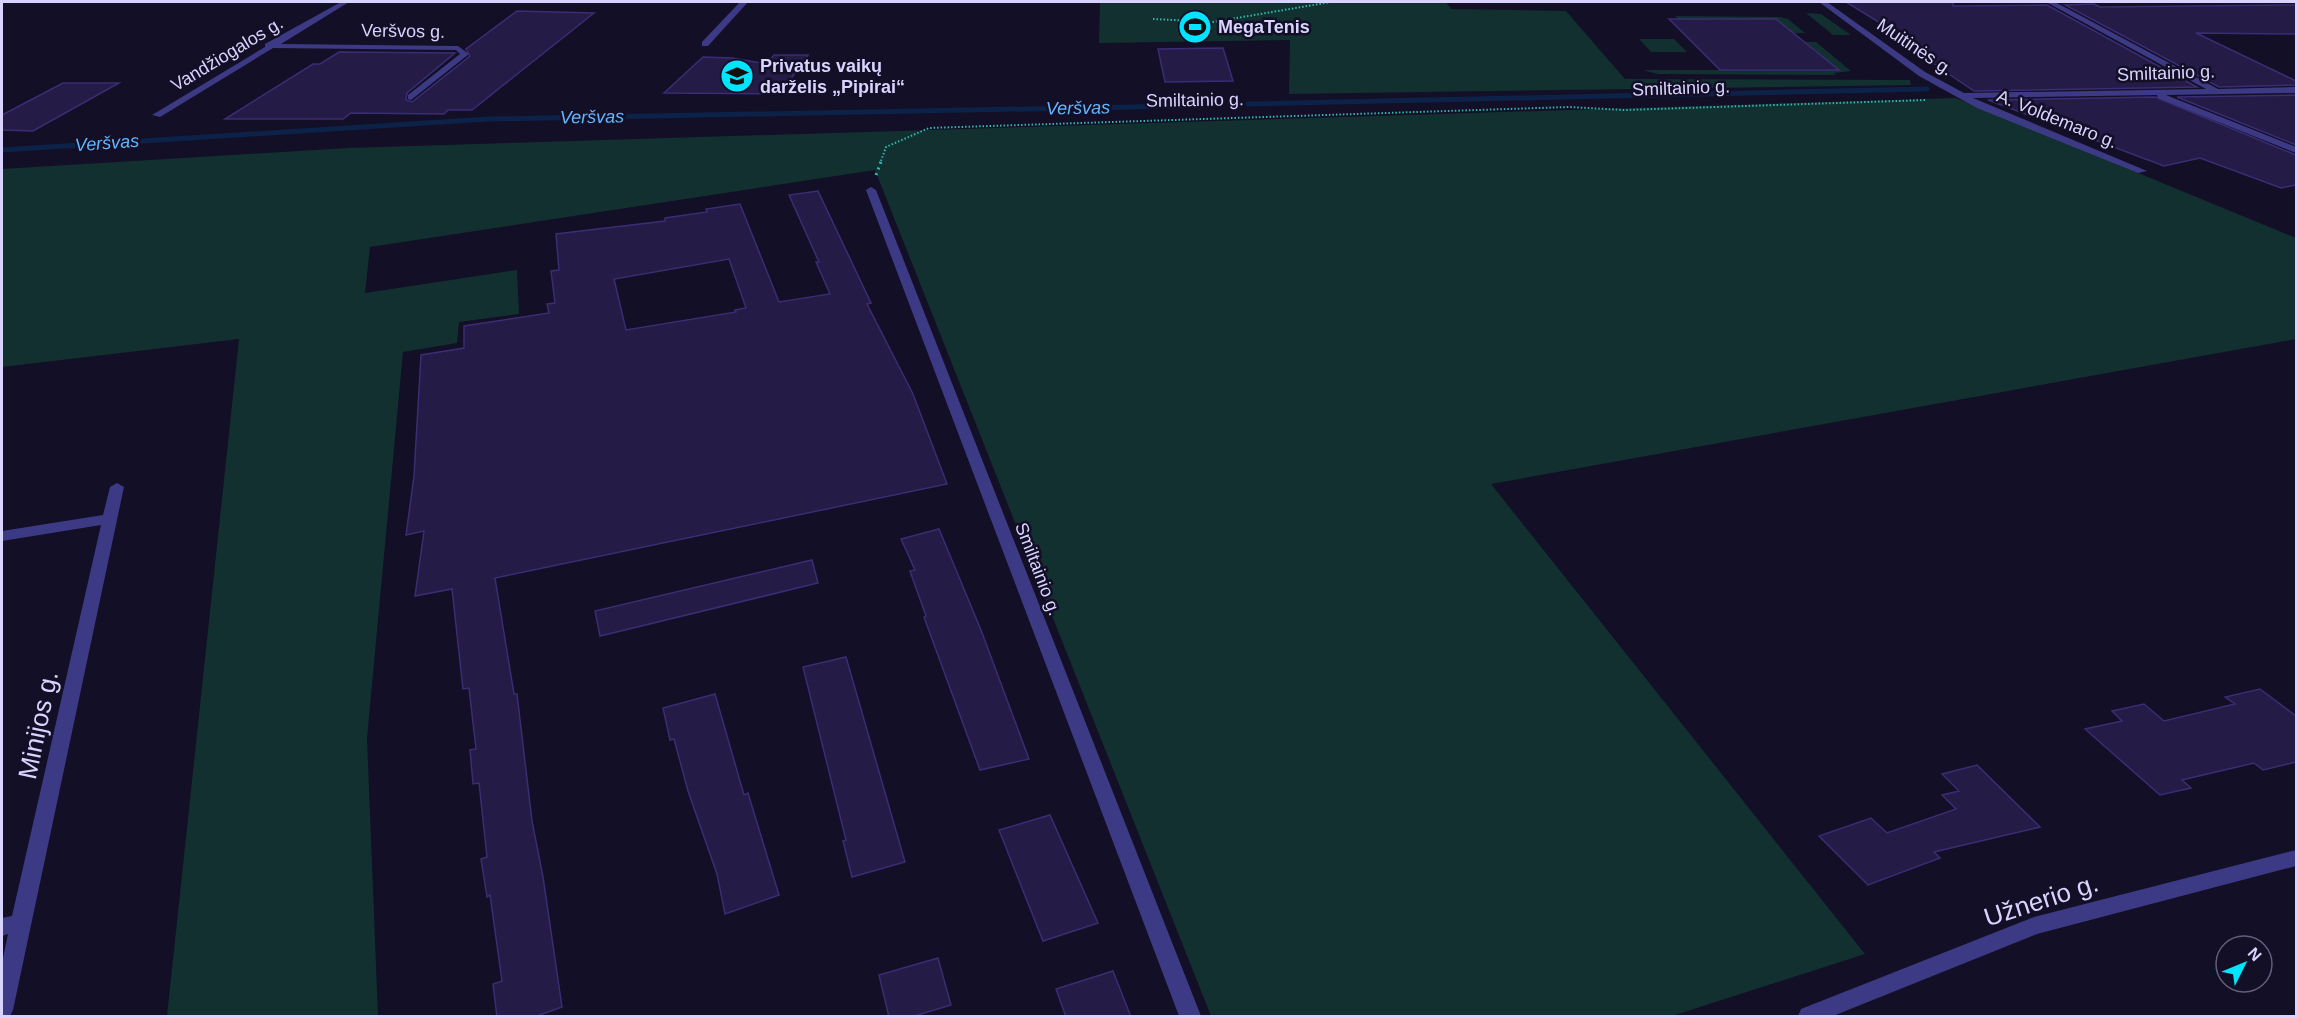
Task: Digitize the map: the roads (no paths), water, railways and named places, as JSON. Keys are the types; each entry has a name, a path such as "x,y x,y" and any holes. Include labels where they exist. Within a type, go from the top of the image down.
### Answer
{"street":[{"name":"Vandžiogalos g.","path":"157,116 268,46 345,2"},
{"path":"705,44 744,2"},
{"name":"Muitinės g.","path":"1823,2 1922,74 1961,96"},
{"path":"2050,2 2214,90"},
{"name":"Veršvos g.","path":"268,46 458,48 465,54 411,97"},
{"name":"Smiltainio g.","path":"1961,96 2296,90"},
{"path":"2156,94 2296,150"},
{"name":"A. Voldemaro g.","path":"1961,96 1980,106 2142,171"},
{"name":"Smiltainio g.","path":"871,190 1190,1017"},
{"name":"Minijos g.","path":"2,1010 12,925 117,487"},
{"path":"2,536 109,519"},
{"name":"Užnerio g.","path":"1809,1017 2034,926 2296,858"}],"waterway":[{"path":"1248,104 1927,89"},
{"name":"Veršvas","path":"2,150 488,119 1184,106"}],"place":[{"name":"MegaTenis","path":"1195,27"},
{"name":"Privatus vaikų darželis „Pipirai“","path":"737,76"}]}
